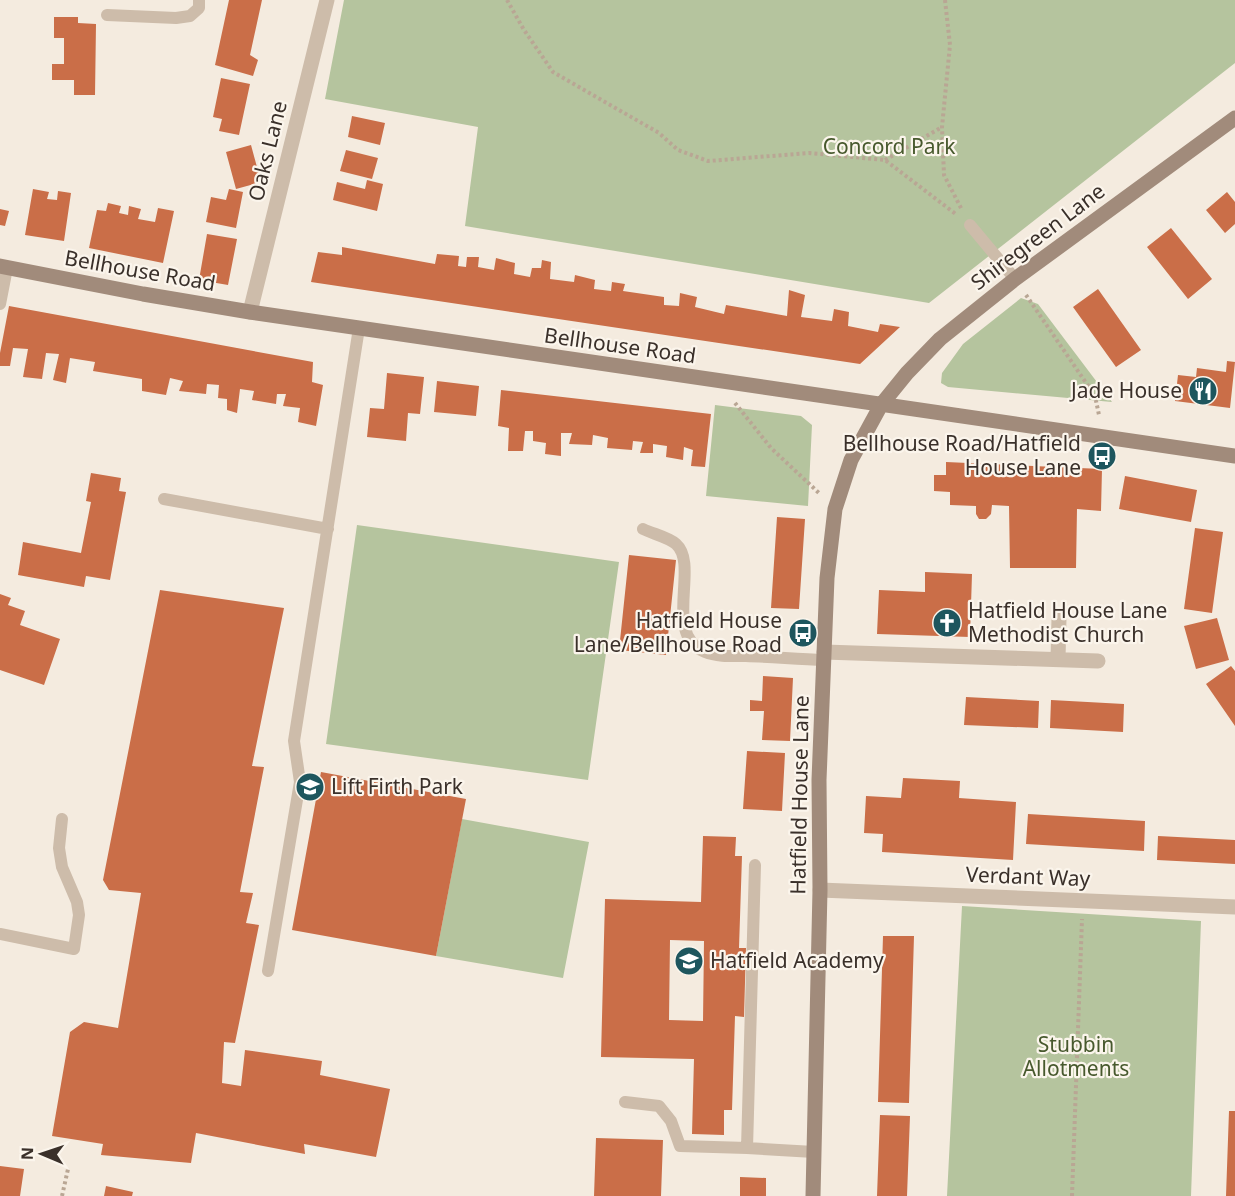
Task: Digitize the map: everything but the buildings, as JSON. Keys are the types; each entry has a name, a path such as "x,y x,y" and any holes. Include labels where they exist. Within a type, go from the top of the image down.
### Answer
{"street":[{"name":"Oaks Lane","path":"250,312 327,0"},
{"name":"Shiregreen Lane","path":"881,405 940,339 1015,279 1235,118"},
{"name":"Bellhouse Road","path":"4,267 250,312 1235,456"},
{"name":"Hatfield House Lane","path":"813,1196 820,890 819,780 827,578 836,509 851,460 881,405"},
{"path":"1058,659 1059,618"},
{"path":"824,656 1098,661"},
{"name":"Verdant Way","path":"820,890 1235,907"}],"lane":[{"path":"107,15 176,18 190,16 200,8 200,0"},
{"path":"970,225 1015,279"},
{"path":"0,304 4,267"},
{"path":"268,971 300,782 294,741 359,328"},
{"path":"164,499 328,529"},
{"path":"643,529 676,544 681,551 684,566 684,630 693,643 705,652 723,655 824,656"},
{"path":"0,934 75,949 79,915 62,867 59,848 62,819"},
{"path":"747,1148 755,865"},
{"path":"625,1102 659,1106 671,1121 680,1146 814,1152"}],"path":[{"path":"507,0 524,30 553,72 659,133 678,150 708,161 809,153 885,160 970,225"},
{"path":"945,0 950,45 942,127 944,175 970,225"},
{"path":"885,160 942,127"},
{"path":"1015,279 1095,396 1103,437"},
{"path":"718,382 771,448 836,509"},
{"path":"1072,1196 1083,900"},
{"path":"62,1196 68,1169"}],"green space":[{"name":"Concord Park","path":"344,0 1235,0 1235,63 929,303 465,226 478,127 325,99"},
{"path":"1021,298 1038,304 1112,402 948,387 941,383 942,373 963,344"},
{"path":"715,405 801,416 812,425 808,506 706,496"},
{"path":"357,525 619,562 588,780 326,744"},
{"path":"462,819 589,842 563,978 436,956"},
{"name":"Stubbin Allotments","path":"962,906 1201,921 1191,1196 947,1196"}],"place":[{"name":"Jade House","path":"1203,391"},
{"name":"Bellhouse Road/Hatfield House Lane","path":"1102,456"},
{"name":"Hatfield House Lane Methodist Church","path":"947,623"},
{"name":"Hatfield House Lane/Bellhouse Road","path":"803,633"},
{"name":"Lift Firth Park","path":"310,787"},
{"name":"Hatfield Academy","path":"689,961"}]}
